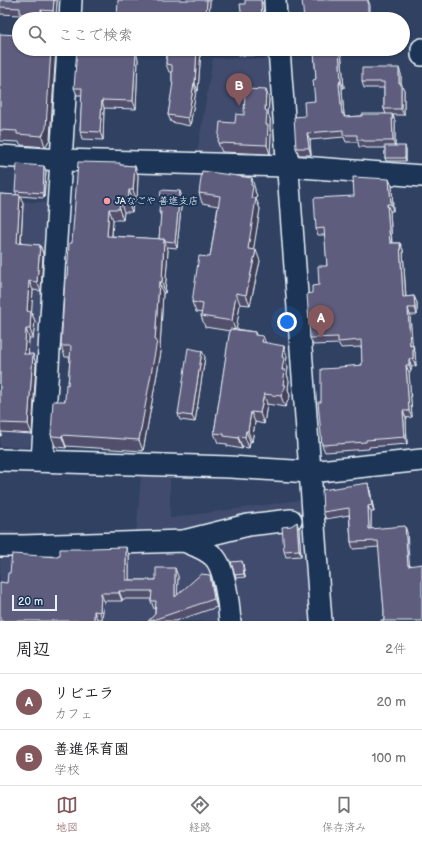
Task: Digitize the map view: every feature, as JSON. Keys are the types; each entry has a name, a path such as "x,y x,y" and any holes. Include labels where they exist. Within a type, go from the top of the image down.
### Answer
{"street":[{"path":"70,12 71,0"},
{"path":"275,0 276,12"},
{"path":"422,49 422,55"},
{"path":"42,461 68,56"},
{"path":"280,56 321,621"},
{"path":"0,156 61,160 288,166 422,176"},
{"path":"0,460 230,467 310,472 422,460"},
{"path":"0,546 184,541 248,525 291,520"},
{"path":"184,541 207,552 215,558 219,564 228,599 230,621"}],"shaded area":[{"path":"213,58 269,59 276,155 273,158 197,154"},
{"path":"0,200 49,203 34,440 28,447 0,446"},
{"path":"141,476 170,477 170,518 300,500 309,621 0,621 0,531 136,536"}],"building":[{"path":"0,0 54,0 53,11 41,10 41,12 20,12 20,8 0,7"},
{"path":"118,0 207,0 206,12 117,12"},
{"path":"245,0 261,0 262,12 241,12 240,4 245,4"},
{"path":"302,0 368,0 368,12 303,12"},
{"path":"0,34 12,35 12,56 51,56 46,128 42,136 17,134 17,131 0,130"},
{"path":"76,56 136,56 133,101 102,100 100,132 80,131 82,88 74,88"},
{"path":"167,56 197,56 195,83 188,118 168,115 173,82 172,65 166,64"},
{"path":"314,56 339,56 341,81 339,84 342,114 344,114 344,117 362,116 362,114 392,114 393,141 357,140 357,135 343,135 343,130 307,133 309,148 296,148 294,117 305,116 304,102 315,101 313,80 316,79"},
{"path":"362,68 399,68 399,83 401,83 401,109 384,109 384,82 362,82"},
{"path":"245,89 266,90 265,110 267,111 266,125 268,125 267,145 218,143 220,122 235,123 236,114 244,115"},
{"path":"385,146 405,146 405,158 385,158"},
{"path":"78,162 120,163 120,165 135,166 133,190 129,190 128,202 120,201 119,209 109,209 107,236 164,239 162,282 159,282 155,341 157,341 139,440 62,435 62,437 51,435 53,401 65,401 66,384 68,385 71,346 61,346 65,278 67,278 69,243 72,243"},
{"path":"17,164 44,166 43,193 15,191"},
{"path":"202,171 252,178 251,185 253,186 251,198 256,198 248,249 256,250 246,295 236,293 232,321 201,316 203,304 192,302 199,256 210,257 220,196 199,193"},
{"path":"353,177 389,179 391,204 387,204 390,243 400,243 403,297 414,296 415,308 408,308 410,346 413,345 413,359 409,359 409,365 406,365 409,411 403,411 405,437 366,440 366,442 322,445 318,402 321,402 321,369 362,365 361,340 338,342 338,337 310,338 307,294 312,293 312,286 319,285 318,266 327,266 324,228 316,229 314,198 354,196"},
{"path":"161,190 180,191 175,242 159,239"},
{"path":"0,194 20,195 17,243 40,245 37,282 29,281 27,311 31,312 30,329 26,329 24,354 33,354 28,424 0,423"},
{"path":"230,329 255,332 255,335 263,336 262,342 284,346 282,370 285,370 283,385 286,385 281,396 264,394 260,413 251,412 248,431 246,431 245,437 238,436 238,438 214,433"},
{"path":"188,348 202,351 192,416 178,414"},
{"path":"368,483 372,505 368,506 369,529 405,526 408,566 422,564 422,621 381,621 384,620 384,611 378,541 351,542 349,508 323,512 322,490"},
{"path":"297,522 299,550 284,551 282,527 291,526"},
{"path":"126,547 126,580 156,580 156,568 175,568 175,597 201,574 210,575 214,599 148,621 155,614 156,601 151,601 152,591 119,591 119,593 101,593 100,612 94,611 94,621 0,621 0,582 7,583 8,573 10,573 12,554 58,557 58,555 60,555 60,549"},
{"path":"242,561 244,574 235,575 231,562"}],"place":[{"name":"善進保育園","path":"239,106"},
{"name":"JAなごや 善進支店","path":"107,201"},
{"name":"リビエラ","path":"321,338"}]}
